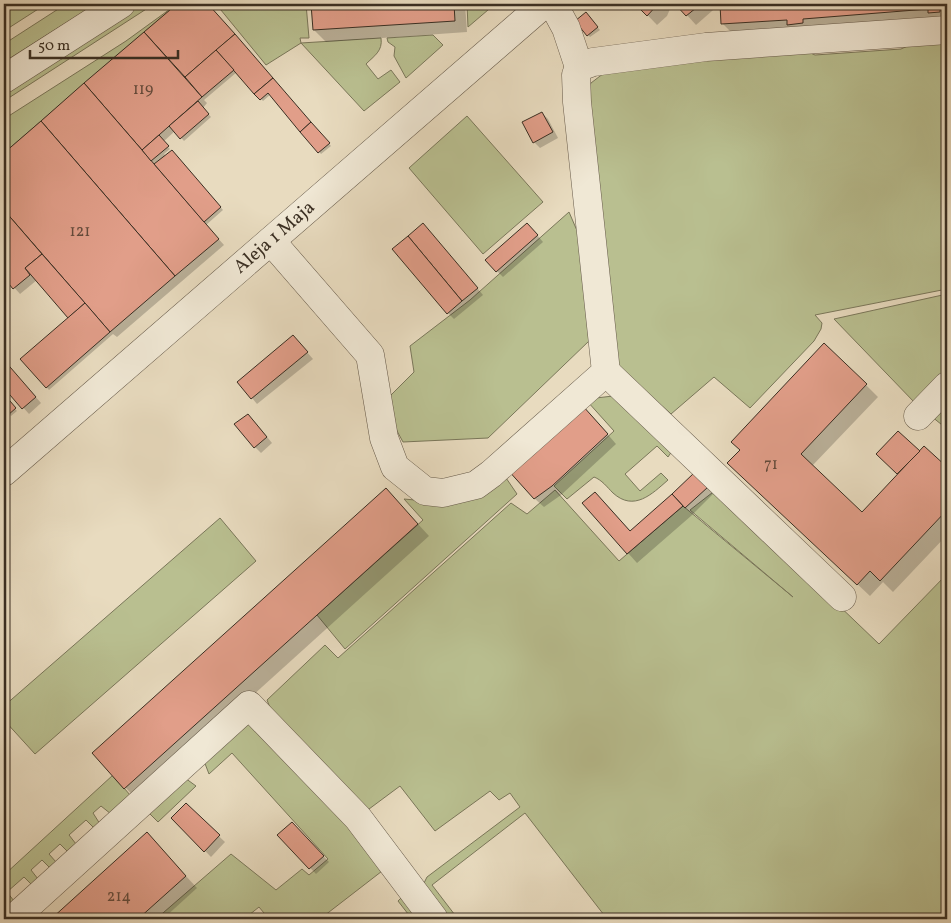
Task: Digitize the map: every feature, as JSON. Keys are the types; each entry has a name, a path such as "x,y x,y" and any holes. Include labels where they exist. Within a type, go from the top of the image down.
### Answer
{"street":[{"path":"4,79 121,4"},
{"name":"Aleja 1 Maja","path":"4,472 544,4"},
{"path":"553,4 566,28 579,67 576,75 576,102 606,372 842,597"},
{"path":"579,67 593,62 706,47 947,30"},
{"path":"271,241 370,354 384,438 395,467 425,491 443,493 476,485 606,372"},
{"path":"918,416 947,386"},
{"path":"13,919 249,705 358,818 434,919"}],"green space":[{"path":"4,4 46,4 4,31"},
{"path":"66,4 96,4 4,62 4,44"},
{"path":"143,4 154,4 4,101 4,93"},
{"path":"177,4 4,153 4,119 126,41"},
{"path":"216,4 306,4 309,38 300,38 301,43 266,65"},
{"path":"467,4 495,4 468,27"},
{"path":"433,35 443,45 406,78 394,56 395,47 388,42 387,38"},
{"path":"381,38 379,50 366,64 378,79 391,70 400,82 364,111 301,43"},
{"path":"947,39 947,289 815,315 822,323 821,329 814,341 750,408 714,377 671,414 615,364 583,96 591,83 604,73 801,49 815,55 901,49 916,42"},
{"path":"467,116 543,202 483,254 409,168"},
{"path":"569,212 578,233 589,341 488,438 403,442 390,418 388,398 414,372 410,346 470,300"},
{"path":"947,294 947,429 915,403 834,319"},
{"path":"613,396 674,448 668,457 657,446 625,474 640,491 661,473 668,480 656,491 642,499 628,501 613,493 594,477 567,499 554,486 614,431 587,401"},
{"path":"504,475 517,494 345,649 317,615 423,520 404,499 436,502"},
{"path":"717,489 879,644 947,574 947,919 600,919 604,915 525,813 432,885 458,919 447,919 425,889 424,883 427,877 520,807 510,793 499,800 490,791 435,831 400,786 365,812 273,715 267,700 325,645 338,658 511,503 527,514 555,490 619,561 683,506 793,597 690,510"},
{"path":"220,518 256,561 35,754 4,720 4,706"},
{"path":"246,722 257,728 386,868 320,919 269,919 259,907 244,919 156,919 231,854 276,890 302,869 309,875 328,859 232,753 209,774 204,761"},
{"path":"113,775 130,795 111,814 101,806 93,813 100,824 94,828 86,820 69,835 76,844 68,852 60,844 49,854 56,862 50,868 42,860 31,870 38,879 32,885 24,877 7,892 14,901 4,915 4,875"},
{"path":"185,778 196,786 158,822 145,809"},
{"path":"401,898 419,919 412,919 398,901"}],"building":[{"path":"177,4 208,4 235,34 185,77 144,32"},
{"path":"311,4 454,4 455,21 313,30"},
{"path":"635,4 658,4 647,16"},
{"path":"675,4 701,4 686,16"},
{"path":"720,4 947,4 947,8 940,8 940,12 928,13 928,9 803,19 803,23 787,25 787,20 721,24"},
{"path":"586,12 598,27 587,36 575,21"},
{"path":"144,32 202,97 142,150 84,83"},
{"path":"235,34 273,78 254,94 216,50"},
{"path":"216,50 234,70 202,97 185,77"},
{"path":"273,78 311,122 300,132 268,93 260,100 254,94"},
{"path":"84,83 219,239 175,276 41,121"},
{"path":"198,101 209,114 180,139 169,126"},
{"path":"542,112 553,132 533,143 522,122"},
{"path":"41,121 175,276 110,332 4,210 4,153"},
{"path":"311,122 330,143 318,153 300,132"},
{"path":"159,135 169,146 151,161 142,150"},
{"path":"172,150 221,207 204,222 154,164"},
{"path":"4,210 42,254 25,268 30,275 13,289 4,278"},
{"path":"423,223 478,288 462,301 408,236"},
{"path":"527,223 538,235 496,272 485,260"},
{"path":"408,236 462,301 447,314 392,249"},
{"path":"42,254 85,303 68,318 25,268"},
{"path":"85,303 110,332 46,388 20,359"},
{"path":"293,335 308,352 251,399 237,382"},
{"path":"824,343 867,384 801,454 862,512 924,446 947,467 947,510 880,581 870,571 857,585 727,463 740,450 731,442"},
{"path":"4,360 36,397 22,409 4,388"},
{"path":"4,394 16,408 8,415 4,410"},
{"path":"582,405 608,434 552,486 534,499 507,469"},
{"path":"248,414 267,437 254,448 234,424"},
{"path":"898,431 920,451 897,474 876,454"},
{"path":"694,473 708,487 685,508 672,494"},
{"path":"386,488 418,524 124,789 92,753"},
{"path":"595,492 630,531 672,494 683,506 627,554 582,503"},
{"path":"186,803 220,835 204,852 171,818"},
{"path":"292,822 324,856 309,869 277,835"},
{"path":"147,832 186,876 138,919 51,919"}]}
